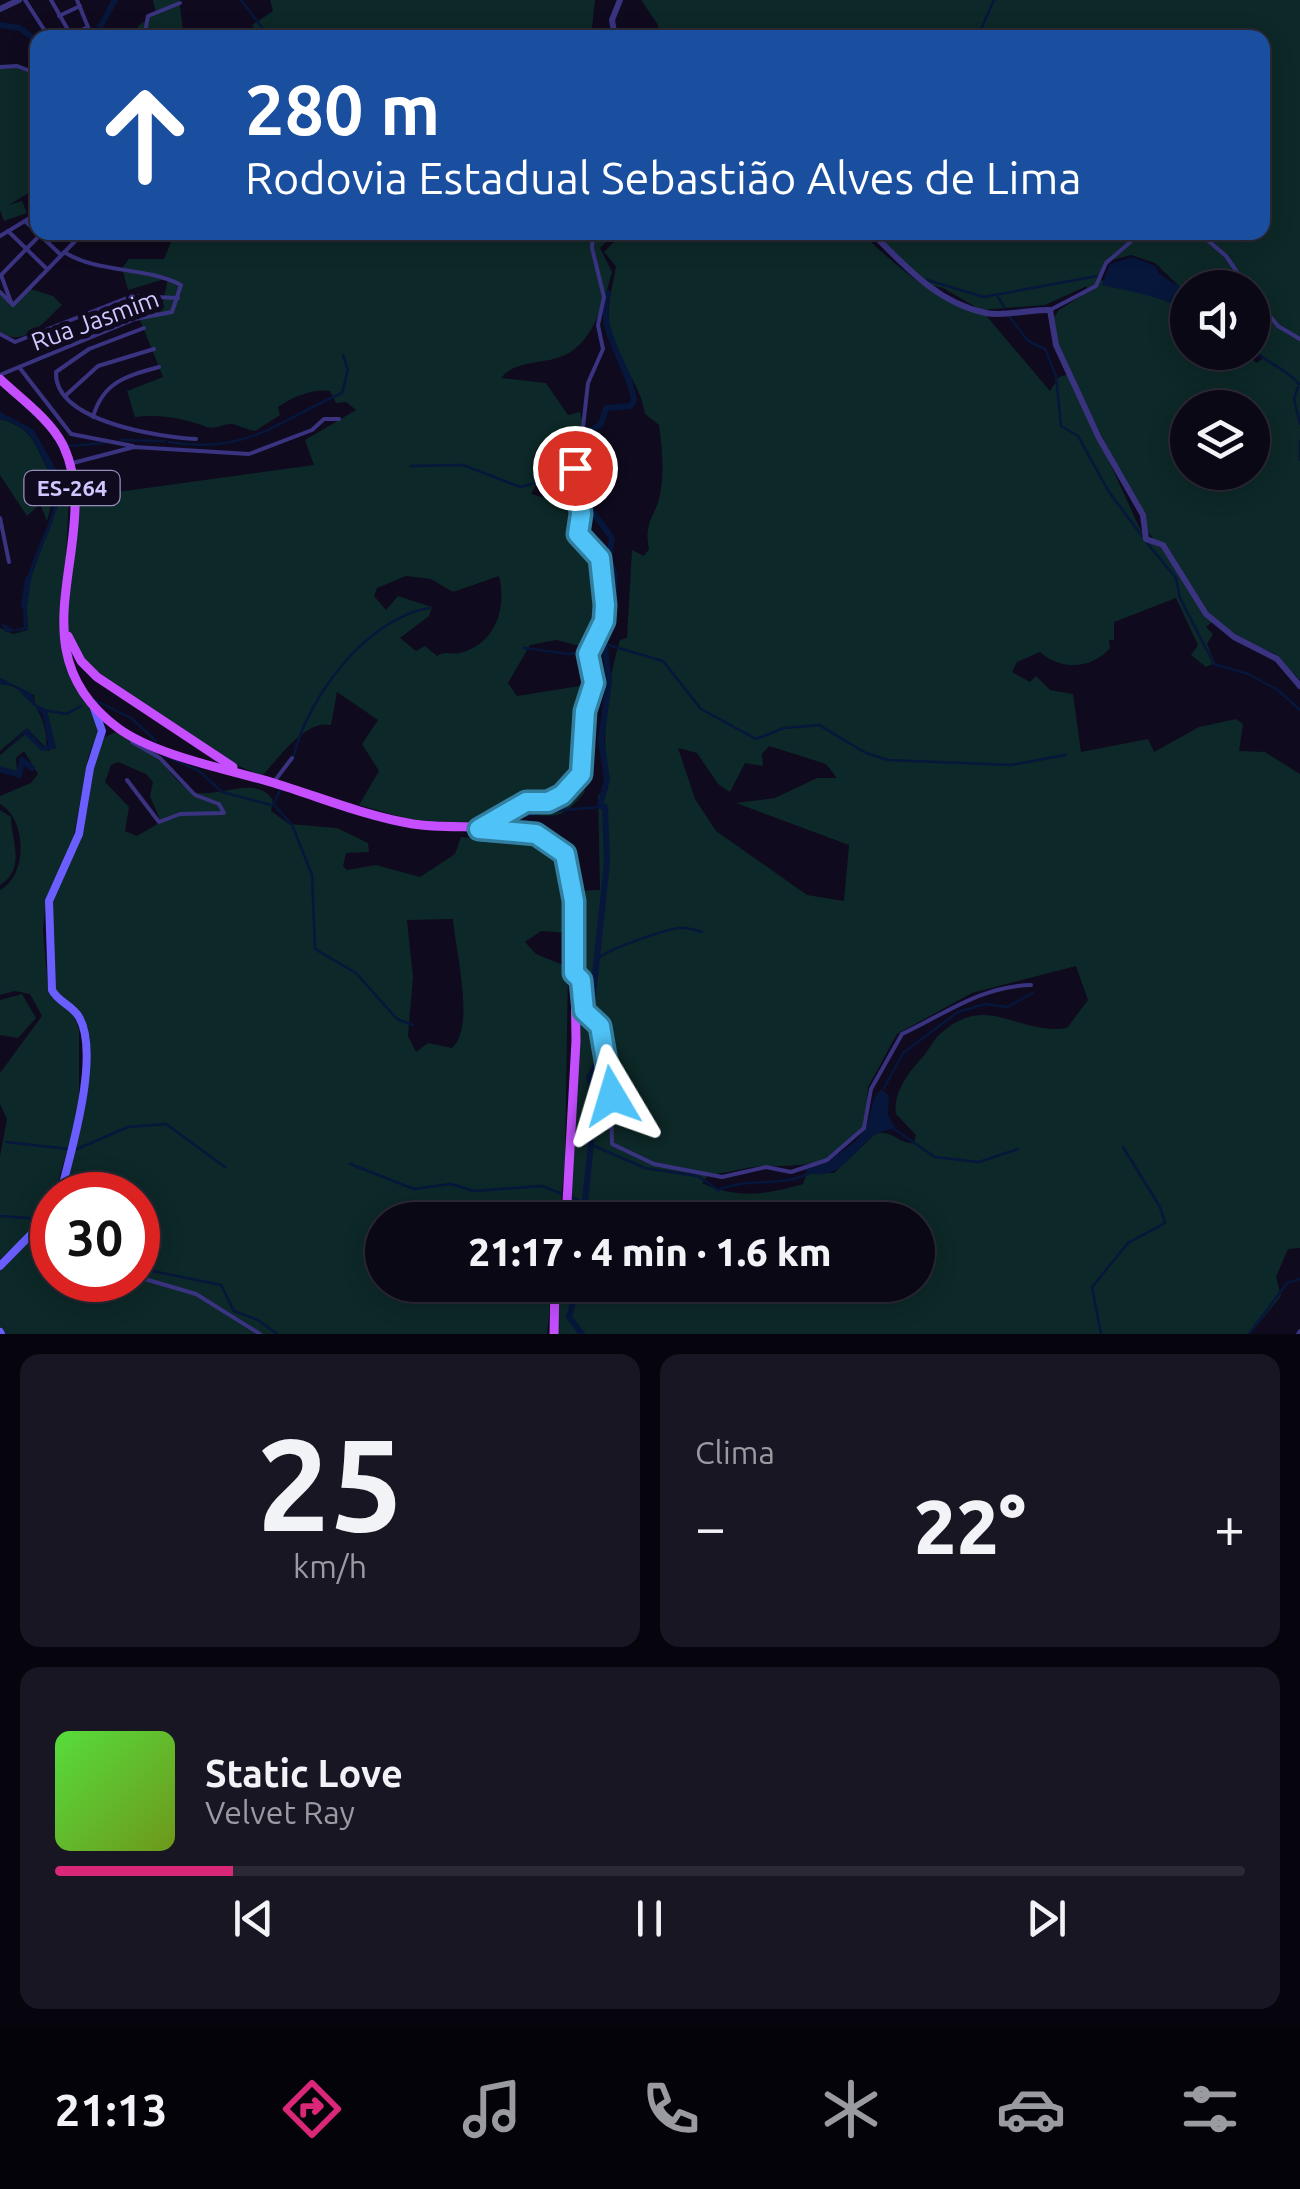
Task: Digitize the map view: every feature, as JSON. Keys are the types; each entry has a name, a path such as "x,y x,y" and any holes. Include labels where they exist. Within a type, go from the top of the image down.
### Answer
{"main road":[{"name":"ES-264","path":"0,377 54,432 70,464 72,510 63,624 70,669 78,688 94,707 129,735 173,751"},
{"path":"63,624 75,653 97,677 225,763 260,779"},
{"path":"78,688 85,676 97,677"},
{"path":"67,1172 80,1125 84,1032 78,1016 52,990 47,918 53,888 80,834 90,768 102,731 94,707"},
{"path":"173,751 185,742 174,728"},
{"path":"90,768 103,738 113,732 129,735"},
{"path":"173,751 415,825 536,834 565,854 574,901 576,1041 567,1202"},
{"path":"0,1266 30,1239"},
{"path":"554,1334 555,1302"}],"street":[{"path":"0,9 22,0 44,30"},
{"path":"51,0 70,30"},
{"path":"614,30 612,20 620,0"},
{"path":"59,16 78,3 88,26 82,30"},
{"path":"145,30 148,16 180,4"},
{"path":"0,68 20,66 30,70"},
{"path":"0,236 30,218"},
{"path":"26,221 30,225"},
{"path":"8,231 47,269"},
{"path":"12,303 1,275 36,240"},
{"path":"45,240 62,254"},
{"path":"479,829 526,802 548,802 562,795 581,774 585,711 594,683 588,653 604,621 605,605 600,558 578,534 581,514 574,464 588,383 601,362 603,349 598,325 604,297 593,240"},
{"path":"879,240 917,280 991,314 1050,310 1096,286 1106,263 1133,240"},
{"path":"1207,240 1236,270"},
{"path":"12,303 75,241"},
{"name":"Rua Jasmim","path":"0,377 135,319 170,313 180,298 182,286 167,278 62,254"},
{"path":"0,292 12,303"},
{"path":"0,335 9,342 21,341 132,296 180,298"},
{"path":"1050,310 1056,345 1099,438 1143,515 1146,539 1162,545 1206,614 1234,637 1277,659 1300,686"},
{"path":"1270,316 1300,339"},
{"path":"144,328 62,364 54,376 65,396 93,417 163,436 196,440"},
{"path":"65,396 98,366 154,349"},
{"path":"19,366 25,380 58,412 71,434 134,446 243,454 300,435 324,419 339,419"},
{"path":"93,417 106,388 159,367"},
{"path":"163,436 167,449"},
{"path":"70,464 134,446"},
{"path":"0,518 9,562"},
{"path":"127,780 159,822 180,814 224,812 219,804 195,795 160,758 133,745 129,735"},
{"path":"273,783 292,758"},
{"path":"574,973 581,980 590,1016 600,1026 610,1066 612,1144 654,1164 729,1178 766,1167 792,1172 832,1158 864,1128 871,1090 902,1034 923,1027 973,994 1031,985"},
{"path":"160,1283 199,1295 260,1334"}],"green space":[{"path":"153,0 179,0 183,30 138,30 156,13"},
{"path":"270,0 595,0 592,30 255,30 252,25 273,11"},
{"path":"641,0 1300,0 1300,680 1274,653 1243,640 1214,620 1149,533 1060,350 1052,320 1059,310 1087,292 1087,286 1045,305 981,310 943,288 922,283 878,240 1270,240 1270,30 658,30"},
{"path":"18,64 30,69 30,192 9,205 22,201 27,213 4,221 0,210 0,66"},
{"path":"172,240 608,240 600,248 612,272 588,335 569,353 519,366 501,378 546,383 568,415 580,412 586,437 578,465 593,515 574,493 552,481 536,485 531,494 570,505 576,521 573,535 594,552 594,621 580,646 556,640 530,645 508,683 517,696 592,684 581,730 580,771 585,792 568,810 555,815 518,816 507,829 408,819 359,805 379,771 362,744 378,720 337,692 331,725 302,734 262,776 234,764 94,672 77,652 66,626 74,479 107,471 110,493 314,465 305,440 356,410 346,402 336,403 330,391 324,390 284,403 278,407 280,415 255,431 232,424 210,428 173,418 135,417 127,391 163,377 138,315 161,311 168,278 128,290 122,268 129,259 164,259","holes":["406,576 431,579 453,592 499,576 500,612 490,633 472,649 437,656 425,646 416,651 400,638 429,616 432,607 398,596 386,610 374,596 377,588"]},
{"path":"616,240 870,240 936,293 952,303 984,313 1050,391 1059,377 1069,374 1141,531 1164,551 1212,622 1206,627 1213,634 1207,644 1215,663 1206,667 1191,655 1198,645 1176,598 1114,622 1110,648 1094,660 1067,665 1040,652 1017,662 1012,672 1030,682 1036,676 1050,690 1073,694 1081,752 1148,739 1154,752 1199,727 1236,719 1243,724 1239,751 1265,752 1300,774 1300,1248 1288,1249 1276,1277 1281,1296 1250,1334 552,1334 555,1302 935,1302 935,1202 566,1202 575,891 600,890 598,795 608,790 608,696 620,640 627,638 632,550 644,556 649,549 649,524 659,499 662,473 659,425 645,414 618,355 609,327 616,266 604,252","holes":["769,746 826,764 837,778 817,778 775,798 736,803 849,845 844,901 807,895 716,831 695,799 678,748 697,753 718,784 730,792 745,763 763,766 762,754","1076,966 1088,1000 1067,1028 1049,1029 988,1015 957,1022 937,1037 899,1092 896,1114 916,1135 914,1143 886,1133 875,1134 834,1173 807,1172 803,1184 777,1190 753,1194 728,1192 702,1183 709,1174 758,1166 809,1164 841,1150 865,1129 868,1087 897,1034 972,993"]},
{"path":"27,288 53,296 62,305 26,335 0,332 0,294 12,305"},
{"path":"0,419 31,437 57,482 47,521 40,504 27,516 0,475"},
{"path":"62,493 69,493 62,647 72,680 97,718 99,731 88,758 74,835 46,898 43,930 48,988 73,1014 79,1029 79,1111 61,1172 30,1172 30,1234 0,1259 0,1156 7,1119 0,1104 0,1073 42,1016 30,994 15,991 0,995 0,890 16,872 21,846 15,821 0,804 0,796 31,783 38,774 24,751 16,758 17,771 0,767 0,755 27,733 40,749 50,751 47,710 35,704 34,695 0,678 0,628 13,634 28,630 26,591"},
{"path":"0,684 20,690 35,707 45,727 46,748 27,728 0,751"},
{"path":"116,732 161,749 157,756 191,791 212,793 246,788 266,792 273,800 271,811 289,824 337,828 368,843 369,852 346,853 343,866 347,870 376,865 420,877 455,854 461,837 482,839 486,831 534,838 559,855 568,886 569,933 541,931 525,942 536,954 568,967 561,1202 365,1202 365,1302 550,1302 547,1334 0,1334 0,1265 30,1234 30,1302 160,1302 160,1172 66,1172 78,1136 83,1060 81,1021 54,991 48,911 74,848 95,754 105,737","holes":["118,762 146,774 153,782 150,796 161,822 137,836 125,831 129,807 105,782 111,765","453,919 463,1023 452,1048 428,1043 416,1052 408,1036 413,977 407,920"]},
{"path":"0,810 11,817 16,854 13,871 0,885"},
{"path":"22,994 36,1018 18,1038 0,1035 0,1000"}],"water":[{"path":"1132,257 1156,266 1159,274 1170,281 1170,304 1102,285 1110,264"},
{"path":"0,412 33,429 63,481 29,588 28,630 6,632 0,622 15,630 24,627 26,584 50,517 57,482 31,437 13,423 0,419"},
{"path":"0,678 32,694 35,704 47,710 56,748 42,751 24,734 0,755 27,728 43,747 48,744 43,715 14,686 0,684"},
{"path":"882,1089 889,1096 888,1115 895,1128 873,1136 836,1170 807,1172 805,1167 831,1157 855,1141"}],"waterway":[{"path":"101,30 115,0"},
{"path":"241,0 264,30"},
{"path":"981,30 994,0"},
{"path":"0,25 20,28 30,36"},
{"path":"927,280 984,297 1097,276"},
{"path":"585,1202 596,1096 589,1078 601,1056 590,1024 607,862 605,807 600,806 607,779 601,740 609,681 604,639 614,606 614,572 609,558 612,538 589,507 577,472 583,435 601,424 606,408 630,406 634,401 606,321 608,293"},
{"path":"998,297 1005,308"},
{"path":"1009,316 1028,341 1045,349 1056,376 1061,426 1078,436 1109,492 1142,536"},
{"path":"169,442 220,444 280,424 342,393 348,370 343,355"},
{"path":"1270,362 1299,384"},
{"path":"1298,387 1294,399 1300,424"},
{"path":"121,440 164,441"},
{"path":"1300,441 1300,460"},
{"path":"69,446 104,443"},
{"path":"411,466 463,465 520,487 574,473"},
{"path":"1147,543 1176,578 1180,598 1214,664 1248,674 1278,690 1300,710"},
{"path":"24,606 28,579"},
{"path":"293,758 311,711 342,665 383,628 405,615 429,608"},
{"path":"605,644 663,661 701,709 756,739 784,728 819,725 866,753 888,760 1011,765 1066,755"},
{"path":"524,648 569,654 605,650"},
{"path":"95,700 131,718 156,741"},
{"path":"44,710 66,714 81,706"},
{"path":"163,755 199,771 222,792 275,806 292,825 312,875 315,949 356,973 397,1019 413,1025"},
{"path":"0,769 19,775 22,760 32,768"},
{"path":"274,804 280,790"},
{"path":"492,823 548,812 605,807"},
{"path":"598,959 622,946 672,929 702,932"},
{"path":"884,1088 903,1053 958,1012 985,1004 1007,1007 1033,993"},
{"path":"77,1149 128,1127 166,1124 225,1167"},
{"path":"894,1129 935,1157 979,1162 1018,1149"},
{"path":"6,1142 68,1149"},
{"path":"592,1145 645,1168 698,1176 718,1190 810,1173"},
{"path":"1101,1334 1092,1287 1128,1243 1165,1223 1160,1207 1123,1147"},
{"path":"350,1164 414,1189 451,1184 474,1191 542,1186 564,1195"},
{"path":"572,1197 582,1202"},
{"path":"0,1216 30,1218"},
{"path":"160,1273 221,1285 234,1311 258,1320 277,1334"},
{"path":"1249,1334 1287,1283 1300,1279"},
{"path":"573,1302 569,1317 582,1334"}],"route":[{"path":"575,468 581,514 578,534 600,558 605,605 604,621 588,654 594,683 585,711 581,774 562,795 548,802 526,802 479,829 536,834 555,843 565,854 571,869 574,901 574,973 581,980 584,1011 596,1018 600,1026 610,1066 612,1096"}]}
